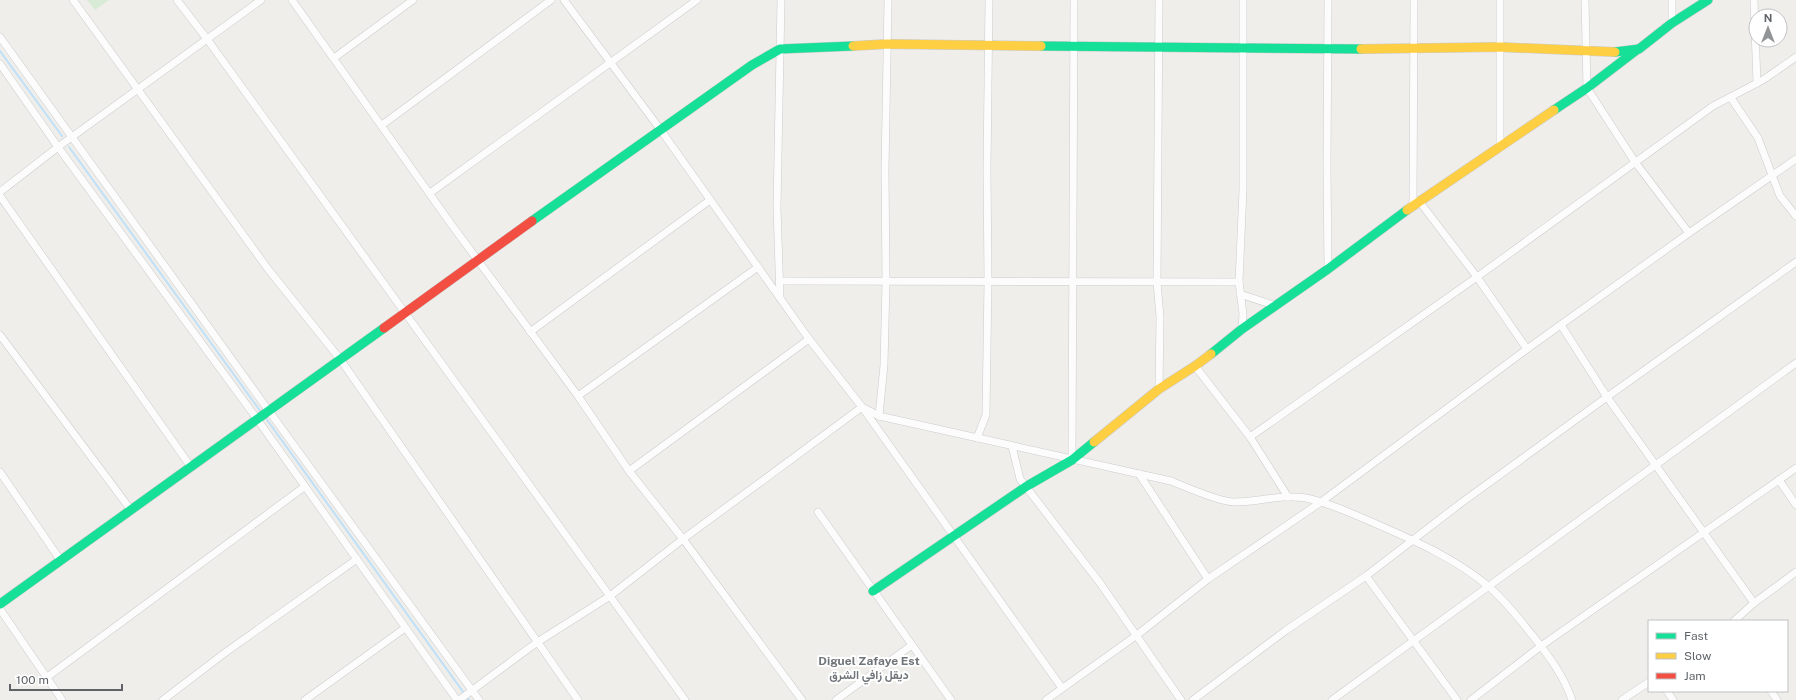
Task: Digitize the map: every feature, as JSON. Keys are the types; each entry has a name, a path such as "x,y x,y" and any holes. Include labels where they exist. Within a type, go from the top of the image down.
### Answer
{"street":[{"path":"73,0 268,269 340,359 536,643 578,700"},
{"path":"177,0 207,39 685,700"},
{"path":"0,192 60,145 139,90 261,0"},
{"path":"292,0 530,332 578,396 629,471 682,538 802,700"},
{"path":"334,58 413,0"},
{"path":"382,125 551,0"},
{"path":"564,0 660,129 809,339 862,407 952,536 1062,688"},
{"path":"430,193 697,0"},
{"path":"780,298 777,207 781,0"},
{"path":"879,416 884,365 886,282 885,170 888,0"},
{"path":"977,438 986,415 989,0"},
{"path":"1072,460 1074,0"},
{"path":"1159,0 1157,282 1160,316 1159,389"},
{"path":"1242,329 1243,314 1239,282 1243,190 1243,0"},
{"path":"1328,0 1328,269"},
{"path":"1414,0 1416,203 1477,277 1527,349"},
{"path":"1500,0 1500,147"},
{"path":"1585,0 1587,88 1635,162 1689,233"},
{"path":"1672,0 1672,23"},
{"path":"873,591 1027,486 1072,460 1159,389 1195,366 1242,329 1328,269 1416,203 1587,88 1672,23 1708,0"},
{"path":"1754,0 1756,83"},
{"path":"0,37 263,415 304,487 405,628 459,699 471,692 536,643 610,596 682,538 862,407"},
{"path":"0,604 62,561 404,312 660,129 752,65 780,49 887,44 1328,50 1500,47 1586,52 1638,49"},
{"path":"1250,437 1477,277 1713,106 1731,98 1796,57"},
{"path":"0,64 471,692 479,700"},
{"path":"1731,98 1758,138 1780,196 1796,216"},
{"path":"1046,700 1137,636 1208,579 1321,502 1527,349 1689,233 1796,159"},
{"path":"0,196 191,467"},
{"path":"530,332 710,200"},
{"path":"1192,700 1285,631 1366,576 1412,540 1607,397 1796,262"},
{"path":"578,396 667,334 758,267"},
{"path":"780,281 1239,282"},
{"path":"1240,294 1276,306"},
{"path":"1561,325 1607,397 1754,603"},
{"path":"0,335 131,510"},
{"path":"629,471 809,339"},
{"path":"1332,700 1796,364"},
{"path":"1195,366 1250,437 1288,497"},
{"path":"862,407 879,416 1171,481 1204,494 1233,502 1288,497 1306,498 1321,502 1412,540 1452,562 1488,586 1541,646 1565,682 1572,700"},
{"path":"1012,446 1020,479 1027,486 1100,583 1180,700"},
{"path":"1471,700 1541,646 1796,468"},
{"path":"0,472 62,561"},
{"path":"1139,474 1208,579"},
{"path":"1779,480 1796,505"},
{"path":"46,678 304,487"},
{"path":"818,512 951,700"},
{"path":"163,700 226,652 356,559"},
{"path":"1735,620 1754,603 1795,574"},
{"path":"1366,576 1456,700"},
{"path":"0,609 62,700"},
{"path":"305,700 405,628"},
{"path":"836,700 912,645"},
{"path":"1622,700 1648,683"}],"green space":[{"path":"87,0 109,0 95,10"}],"waterway":[{"path":"0,51 62,136"},
{"path":"69,147 261,412"},
{"path":"265,417 469,700"}],"traffic: fast":[{"path":"1615,52 1639,49 1672,23 1708,0"},
{"path":"532,221 752,65 780,49 853,46"},
{"path":"1041,46 1361,49"},
{"path":"1554,110 1587,88 1638,49"},
{"path":"1211,354 1242,329 1328,269 1407,210"},
{"path":"0,604 384,328"},
{"path":"873,591 1027,486 1072,460 1094,442"}],"traffic: slow":[{"path":"853,46 887,44 1041,46"},
{"path":"1361,49 1500,47 1615,52"},
{"path":"1407,210 1554,110"},
{"path":"1094,442 1159,389 1211,354"}],"traffic: jam":[{"path":"384,328 532,221"}],"district":[{"name":"Diguel Zafaye Est ديقل زافي الشرق","path":"869,668"}]}
